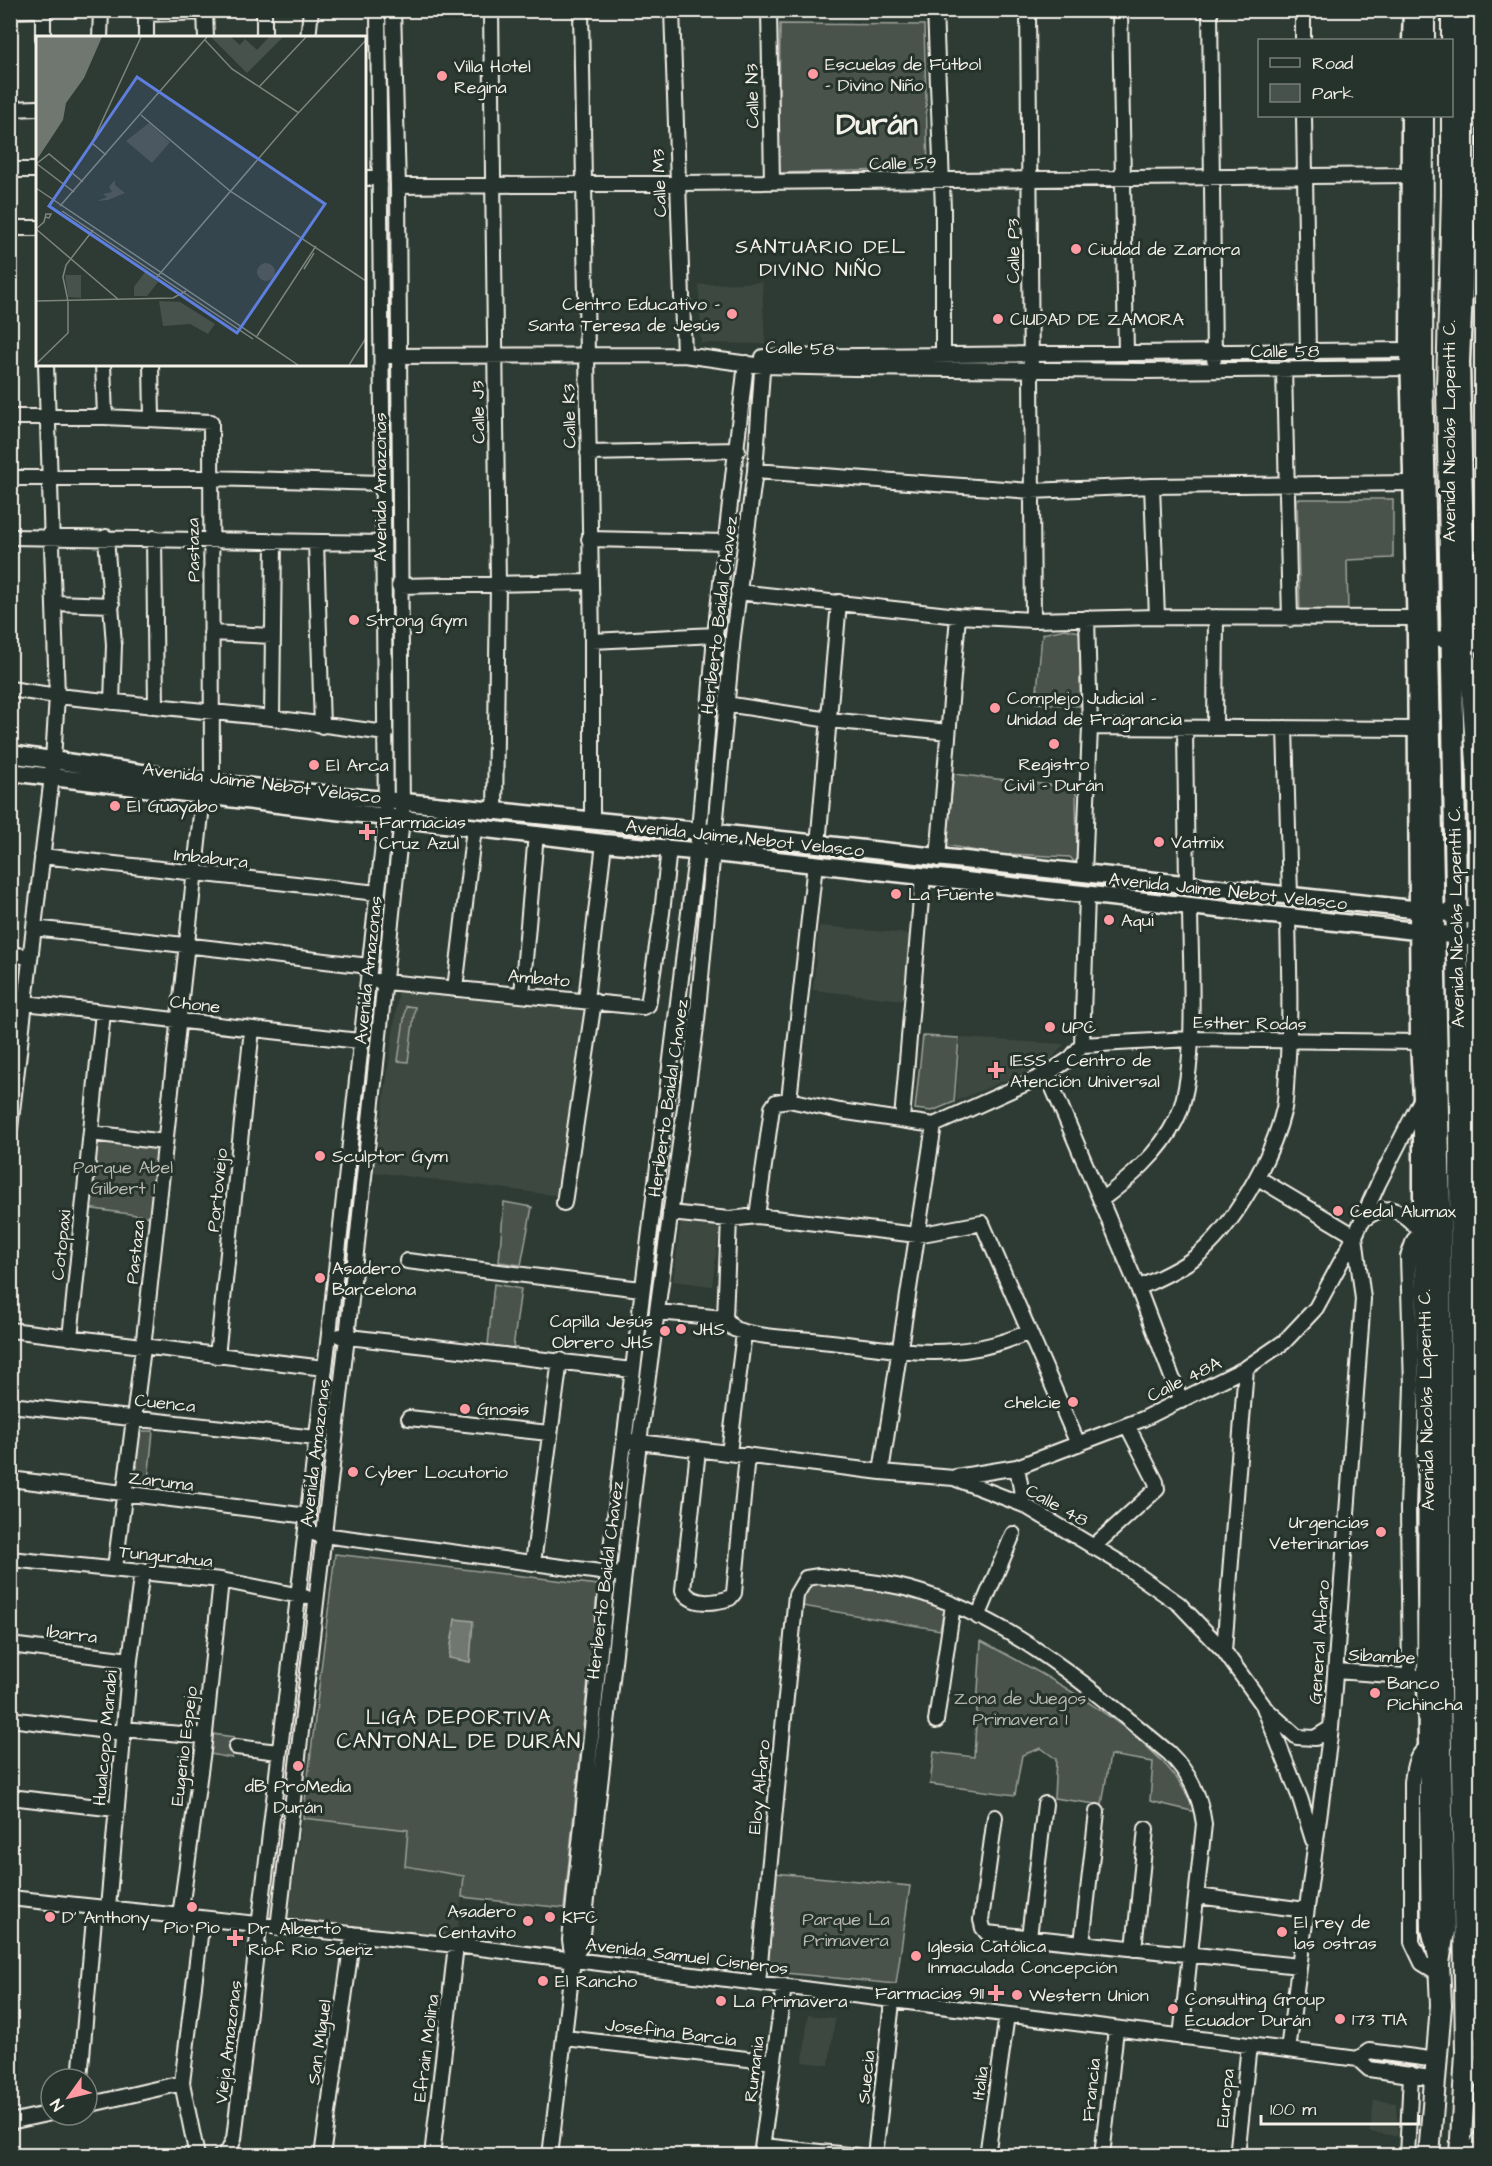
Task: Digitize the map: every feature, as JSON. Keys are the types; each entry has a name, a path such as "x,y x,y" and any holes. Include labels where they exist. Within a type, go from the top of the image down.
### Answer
{"highway":[{"path":"1424,10 1424,39"},
{"name":"Avenida Nicolás Lapentti C.","path":"1452,10 1452,39"},
{"name":"Avenida Nicolás Lapentti C.","path":"1423,117 1422,369 1426,933 1440,1219 1425,1681 1444,1931 1439,1969 1437,2069 1429,2156"},
{"name":"Avenida Nicolás Lapentti C.","path":"1452,117 1447,388 1466,642 1456,936 1473,1688 1466,2046 1460,2156"}],"main road":[{"path":"1411,39 1412,10"},
{"name":"Avenida Nicolás Lapentti C.","path":"1468,10 1468,191 1461,362 1466,642 1476,778 1479,1443 1473,1688"},
{"name":"Avenida Nicolás Lapentti C.","path":"1410,117 1409,368 1416,618 1423,636 1417,729 1426,912"},
{"name":"Avenida Jaime Nebot Velasco","path":"10,754 52,768 208,789 394,809 495,812 706,832 1476,916"},
{"name":"Avenida Jaime Nebot Velasco","path":"10,772 52,768"},
{"name":"Avenida Jaime Nebot Velasco","path":"394,809 474,828 1476,938"},
{"name":"Avenida Nicolás Lapentti C.","path":"1426,933 1419,1042 1422,1098 1422,1232 1434,1430"},
{"name":"Avenida Nicolás Lapentti C.","path":"1425,1681 1430,1929 1439,1969"}],"street":[{"path":"10,11 39,10"},
{"path":"43,36 44,10"},
{"path":"100,36 101,10"},
{"path":"264,10 264,36"},
{"path":"308,36 310,10"},
{"name":"Avenida Amazonas","path":"260,1927 296,1596 308,1516 329,1334 359,1041 377,893 394,809 386,733 378,10"},
{"name":"Avenida Amazonas","path":"278,1929 347,1337 385,981 394,809 399,586 398,186 393,10"},
{"name":"Calle J3","path":"491,10 498,584 495,812"},
{"name":"Calle K3","path":"581,10 589,582 592,641 592,821"},
{"name":"Calle M3","path":"672,10 684,355"},
{"name":"Calle N3","path":"769,10 772,182"},
{"path":"935,10 942,180 943,355"},
{"name":"Calle P3","path":"1028,10 1033,369 1031,491 1033,620"},
{"path":"1120,10 1125,177 1126,353"},
{"path":"1210,10 1214,369"},
{"path":"1303,10 1304,39"},
{"path":"146,36 146,12 205,11 206,36"},
{"path":"10,109 36,108"},
{"path":"366,115 380,115"},
{"path":"1304,117 1308,353"},
{"path":"10,170 36,170"},
{"name":"Calle 59","path":"398,186 1409,175"},
{"path":"366,178 380,178"},
{"path":"10,228 36,228"},
{"name":"Calle 58","path":"746,363 943,355 1308,353 1409,350"},
{"path":"382,356 684,355 746,363"},
{"name":"Calle 58","path":"763,362 1146,371 1409,368"},
{"name":"Heriberto Baidal Chavez","path":"573,1960 570,1940 608,1573 641,1289 696,851 706,832 726,704 738,592 755,471 763,362"},
{"name":"Heriberto Baidal Chavez","path":"573,1960 582,1943 639,1443 697,1020 715,853 706,832 715,635 738,450 746,363"},
{"path":"10,1128 52,768 57,696 46,366"},
{"path":"103,366 105,417"},
{"path":"150,366 152,418"},
{"path":"1284,369 1290,619"},
{"name":"Pastaza","path":"10,417 152,418 211,422 209,478 214,713 208,789 194,875 143,1348 115,1568"},
{"path":"588,453 738,450"},
{"path":"755,471 1031,491 1288,483 1413,483"},
{"path":"10,478 209,478 382,483"},
{"path":"1152,486 1157,617"},
{"path":"10,537 211,538 383,543"},
{"path":"106,537 114,645 112,702"},
{"path":"154,538 156,706"},
{"path":"589,538 726,542"},
{"path":"272,718 274,541"},
{"path":"316,542 322,726"},
{"path":"399,586 589,582"},
{"path":"738,592 958,616 1033,620 1157,617 1416,618"},
{"path":"818,845 839,602"},
{"path":"55,603 112,605"},
{"path":"938,859 958,616"},
{"path":"1215,728 1216,617"},
{"path":"1084,874 1090,727 1087,618"},
{"path":"211,633 272,636"},
{"path":"592,641 715,635"},
{"path":"1423,636 1466,642 1482,651"},
{"path":"10,689 386,733"},
{"path":"726,704 829,720 948,732"},
{"path":"1090,727 1417,729"},
{"path":"1285,728 1290,895"},
{"path":"1185,729 1187,884"},
{"path":"455,989 474,828"},
{"path":"522,994 536,834"},
{"name":"Ambato","path":"368,981 590,1001 604,843"},
{"path":"564,1203 590,1001 643,1007 651,1000 669,848"},
{"name":"Imbabura","path":"42,856 194,875 377,893"},
{"path":"789,1100 815,864"},
{"path":"902,1119 923,876"},
{"path":"757,1216 772,1108 776,1102 789,1100 840,1111 934,1125 1047,1074 1071,1058 1082,1045 1087,895"},
{"path":"1101,1200 1138,1170 1176,1121 1186,1095 1190,1039 1190,906"},
{"path":"1138,1288 1173,1272 1195,1257 1215,1237 1258,1178 1284,1107 1289,1041 1288,918"},
{"path":"34,928 369,966"},
{"path":"10,954 30,957"},
{"name":"Chone","path":"26,1003 359,1041"},
{"name":"Cotopaxi","path":"70,1338 103,1012"},
{"name":"Portoviejo","path":"218,1356 252,1029"},
{"name":"Esther Rodas","path":"1082,1045 1190,1039 1419,1042"},
{"path":"1047,1074 1138,1288 1181,1401"},
{"name":"Calle 48A","path":"954,1478 1017,1467 1128,1425 1246,1368 1284,1342 1316,1308 1355,1236 1422,1098"},
{"path":"881,1472 934,1125"},
{"path":"90,1133 165,1142"},
{"path":"1258,1178 1355,1236"},
{"path":"1362,1220 1380,1209 1391,1209 1408,1218 1422,1232 1414,1240 1408,1257 1412,1385 1408,1509 1425,1681"},
{"path":"670,1213 729,1219 757,1216 917,1235 982,1223 1078,1444"},
{"path":"729,1219 725,1318 734,1329 744,1333 899,1351 936,1353 982,1349 1029,1332"},
{"name":"General Alfaro","path":"1288,2050 1331,1728 1336,1671 1363,1299 1355,1236"},
{"path":"407,1261 641,1289"},
{"path":"657,1312 725,1318"},
{"path":"10,1330 143,1348 324,1368"},
{"path":"729,1453 744,1333"},
{"path":"329,1334 632,1370"},
{"path":"533,1563 560,1360"},
{"path":"1224,1651 1246,1368"},
{"name":"Cuenca","path":"10,1405 316,1438"},
{"path":"409,1418 549,1433"},
{"path":"1094,1547 1156,1489 1156,1482 1128,1425"},
{"name":"Calle 48","path":"624,1440 881,1472 954,1478 1024,1505 1094,1547 1179,1604 1224,1651 1263,1706 1300,1798 1315,1845"},
{"path":"698,1450 683,1590 688,1598 703,1602 725,1600 734,1593 747,1455"},
{"path":"1017,1467 1024,1505"},
{"name":"Zaruma","path":"10,1479 125,1496 308,1516"},
{"path":"305,1532 623,1576"},
{"path":"978,1617 1013,1534"},
{"name":"Tungurahua","path":"10,1559 220,1580 316,1599"},
{"name":"Hualcopo Manabi","path":"81,2067 116,1809 130,1660 142,1571"},
{"name":"Eloy Alfaro","path":"758,1983 796,1595 806,1578 819,1575 908,1588 953,1605"},
{"name":"Eugenio Espejo","path":"180,1916 204,1736 220,1580"},
{"path":"936,1721 953,1605 1006,1630 1068,1671 1169,1753 1184,1768 1201,1802 1204,1824 1181,2037"},
{"name":"Ibarra","path":"10,1645 130,1660"},
{"name":"Sibambe","path":"1336,1671 1473,1688"},
{"path":"1263,1706 1297,1737 1316,1738 1331,1728"},
{"path":"10,1719 123,1731 204,1736"},
{"path":"236,1747 278,1752"},
{"path":"10,1797 116,1809"},
{"path":"1029,1937 1045,1804"},
{"path":"1082,1943 1097,1812"},
{"path":"995,1817 982,1926 990,1934 1299,1966"},
{"path":"1134,1949 1146,1829"},
{"path":"1197,1896 1306,1910"},
{"name":"Avenida Samuel Cisneros","path":"10,1898 278,1929 353,1934 784,1986 892,2002 1358,2059 1369,2069 1411,2074 1437,2069"},
{"path":"197,2156 182,2083 202,1920"},
{"name":"Vieja Amazonas","path":"220,2156 228,2152 234,2139 260,1927"},
{"name":"San Miguel","path":"322,2156 353,1934"},
{"name":"Efrain Molina","path":"432,2156 456,1946"},
{"path":"550,2156 573,1960"},
{"name":"Rumania","path":"762,2151 784,1986"},
{"name":"Suecia","path":"875,2156 892,2002"},
{"name":"Italia","path":"987,2156 1007,2016"},
{"name":"Francia","path":"1102,2156 1116,2029"},
{"name":"Josefina Barcia","path":"565,2038 773,2062"},
{"name":"Europa","path":"1237,2156 1249,2045"},
{"path":"1466,2046 1471,2068 1482,2081"},
{"name":"Avenida Samuel Cisneros","path":"1358,2059 1370,2051 1437,2069"},
{"path":"1407,2156 1411,2074"},
{"path":"99,2102 182,2083"},
{"path":"10,2122 39,2116"},
{"path":"1470,2156 1482,2136"},
{"path":"762,2151 858,2156"}],"shaded area":[{"name":"Centro Educativo - Santa Teresa de Jesús","path":"762,282 765,344 701,343 699,285"},
{"path":"819,926 910,934 904,1000 813,990"},
{"path":"399,989 586,1008 561,1196 374,1172"},
{"name":"IESS - Centro de Atención Universal","path":"961,1038 1064,1044 1049,1062 956,1101"},
{"path":"681,1220 720,1226 712,1286 673,1281"},
{"path":"455,1619 473,1621 470,1662 449,1658"},
{"path":"302,1819 408,1831 405,1866 464,1876 457,1936 288,1919"},
{"path":"808,2015 835,2018 829,2065 803,2062"},
{"path":"1374,2100 1396,2103 1398,2136 1370,2132"}],"green space":[{"path":"780,24 924,25 928,169 778,173"},
{"path":"1297,499 1393,499 1393,558 1347,560 1348,616 1300,616"},
{"path":"1065,629 1080,632 1080,706 1036,703 1042,634"},
{"path":"954,774 1076,788 1077,865 1070,857 1011,854 1007,857 946,845"},
{"path":"406,1006 415,1007 408,1062 398,1061"},
{"path":"923,1036 959,1038 954,1102 932,1111 915,1109"},
{"name":"Parque Abel Gilbert 1","path":"97,1140 158,1146 151,1217 87,1208"},
{"path":"504,1202 532,1207 521,1265 499,1262"},
{"path":"494,1284 521,1289 513,1348 488,1345"},
{"path":"140,1431 153,1431 147,1491 134,1491"},
{"name":"LIGA DEPORTIVA CANTONAL DE DURÁN","path":"335,1554 598,1585 564,1908 462,1897 464,1876 405,1866 408,1830 303,1818"},
{"path":"806,1578 878,1584 946,1602 940,1630 797,1605"},
{"name":"Zona de Juegos Primavera 1","path":"981,1641 1058,1683 1135,1736 1175,1776 1196,1812 1150,1801 1153,1762 1110,1755 1102,1805 1054,1798 1056,1759 1041,1748 1022,1755 1015,1795 930,1784 934,1752 974,1757"},
{"path":"212,1734 234,1737 232,1758 210,1754"},
{"name":"Parque La Primavera","path":"774,1873 910,1886 896,1984 765,1971"}],"place":[{"name":"Escuelas de Fútbol - Divino Niño","path":"813,74"},
{"name":"Villa Hotel Regina","path":"442,76"},
{"name":"Ciudad de Zamora","path":"1076,249"},
{"name":"Centro Educativo - Santa Teresa de Jesús","path":"732,314"},
{"name":"CIUDAD DE ZAMORA","path":"998,319"},
{"name":"Strong Gym","path":"354,620"},
{"name":"Complejo Judicial - Unidad de Fragrancia","path":"995,708"},
{"name":"Registro Civil - Durán","path":"1054,744"},
{"name":"El Arca","path":"314,765"},
{"name":"El Guayabo","path":"115,806"},
{"name":"Farmacias Cruz Azul","path":"367,832"},
{"name":"Vatmix","path":"1159,842"},
{"name":"La Fuente","path":"896,894"},
{"name":"Aqui","path":"1109,920"},
{"name":"UPC","path":"1050,1027"},
{"name":"IESS - Centro de Atención Universal","path":"996,1070"},
{"name":"Sculptor Gym","path":"320,1156"},
{"name":"Cedal Alumax","path":"1338,1211"},
{"name":"Asadero Barcelona","path":"320,1278"},
{"name":"JHS","path":"681,1329"},
{"name":"Capilla Jesús Obrero JHS","path":"665,1331"},
{"name":"chelcie","path":"1073,1402"},
{"name":"Gnosis","path":"465,1409"},
{"name":"Cyber Locutorio","path":"353,1472"},
{"name":"Urgencias Veterinarias","path":"1381,1532"},
{"name":"Banco Pichincha","path":"1375,1693"},
{"name":"dB ProMedia Durán","path":"298,1766"},
{"name":"Pio Pio","path":"192,1907"},
{"name":"D' Anthony","path":"50,1917"},
{"name":"KFC","path":"550,1917"},
{"name":"Asadero Centavito","path":"528,1921"},
{"name":"El rey de las ostras","path":"1282,1932"},
{"name":"Dr. Alberto Riof Rio Saenz","path":"235,1938"},
{"name":"Iglesia Católica Inmaculada Concepción","path":"916,1956"},
{"name":"El Rancho","path":"543,1981"},
{"name":"Farmacias 911","path":"996,1993"},
{"name":"Western Union","path":"1017,1995"},
{"name":"La Primavera","path":"721,2001"},
{"name":"Consulting Group Ecuador Durán","path":"1173,2009"},
{"name":"173 TIA","path":"1340,2019"}],"district":[{"name":"Durán","path":"877,124"},
{"name":"SANTUARIO DEL DIVINO NIÑO","path":"821,258"},
{"name":"LIGA DEPORTIVA CANTONAL DE DURÁN","path":"459,1729"}]}
